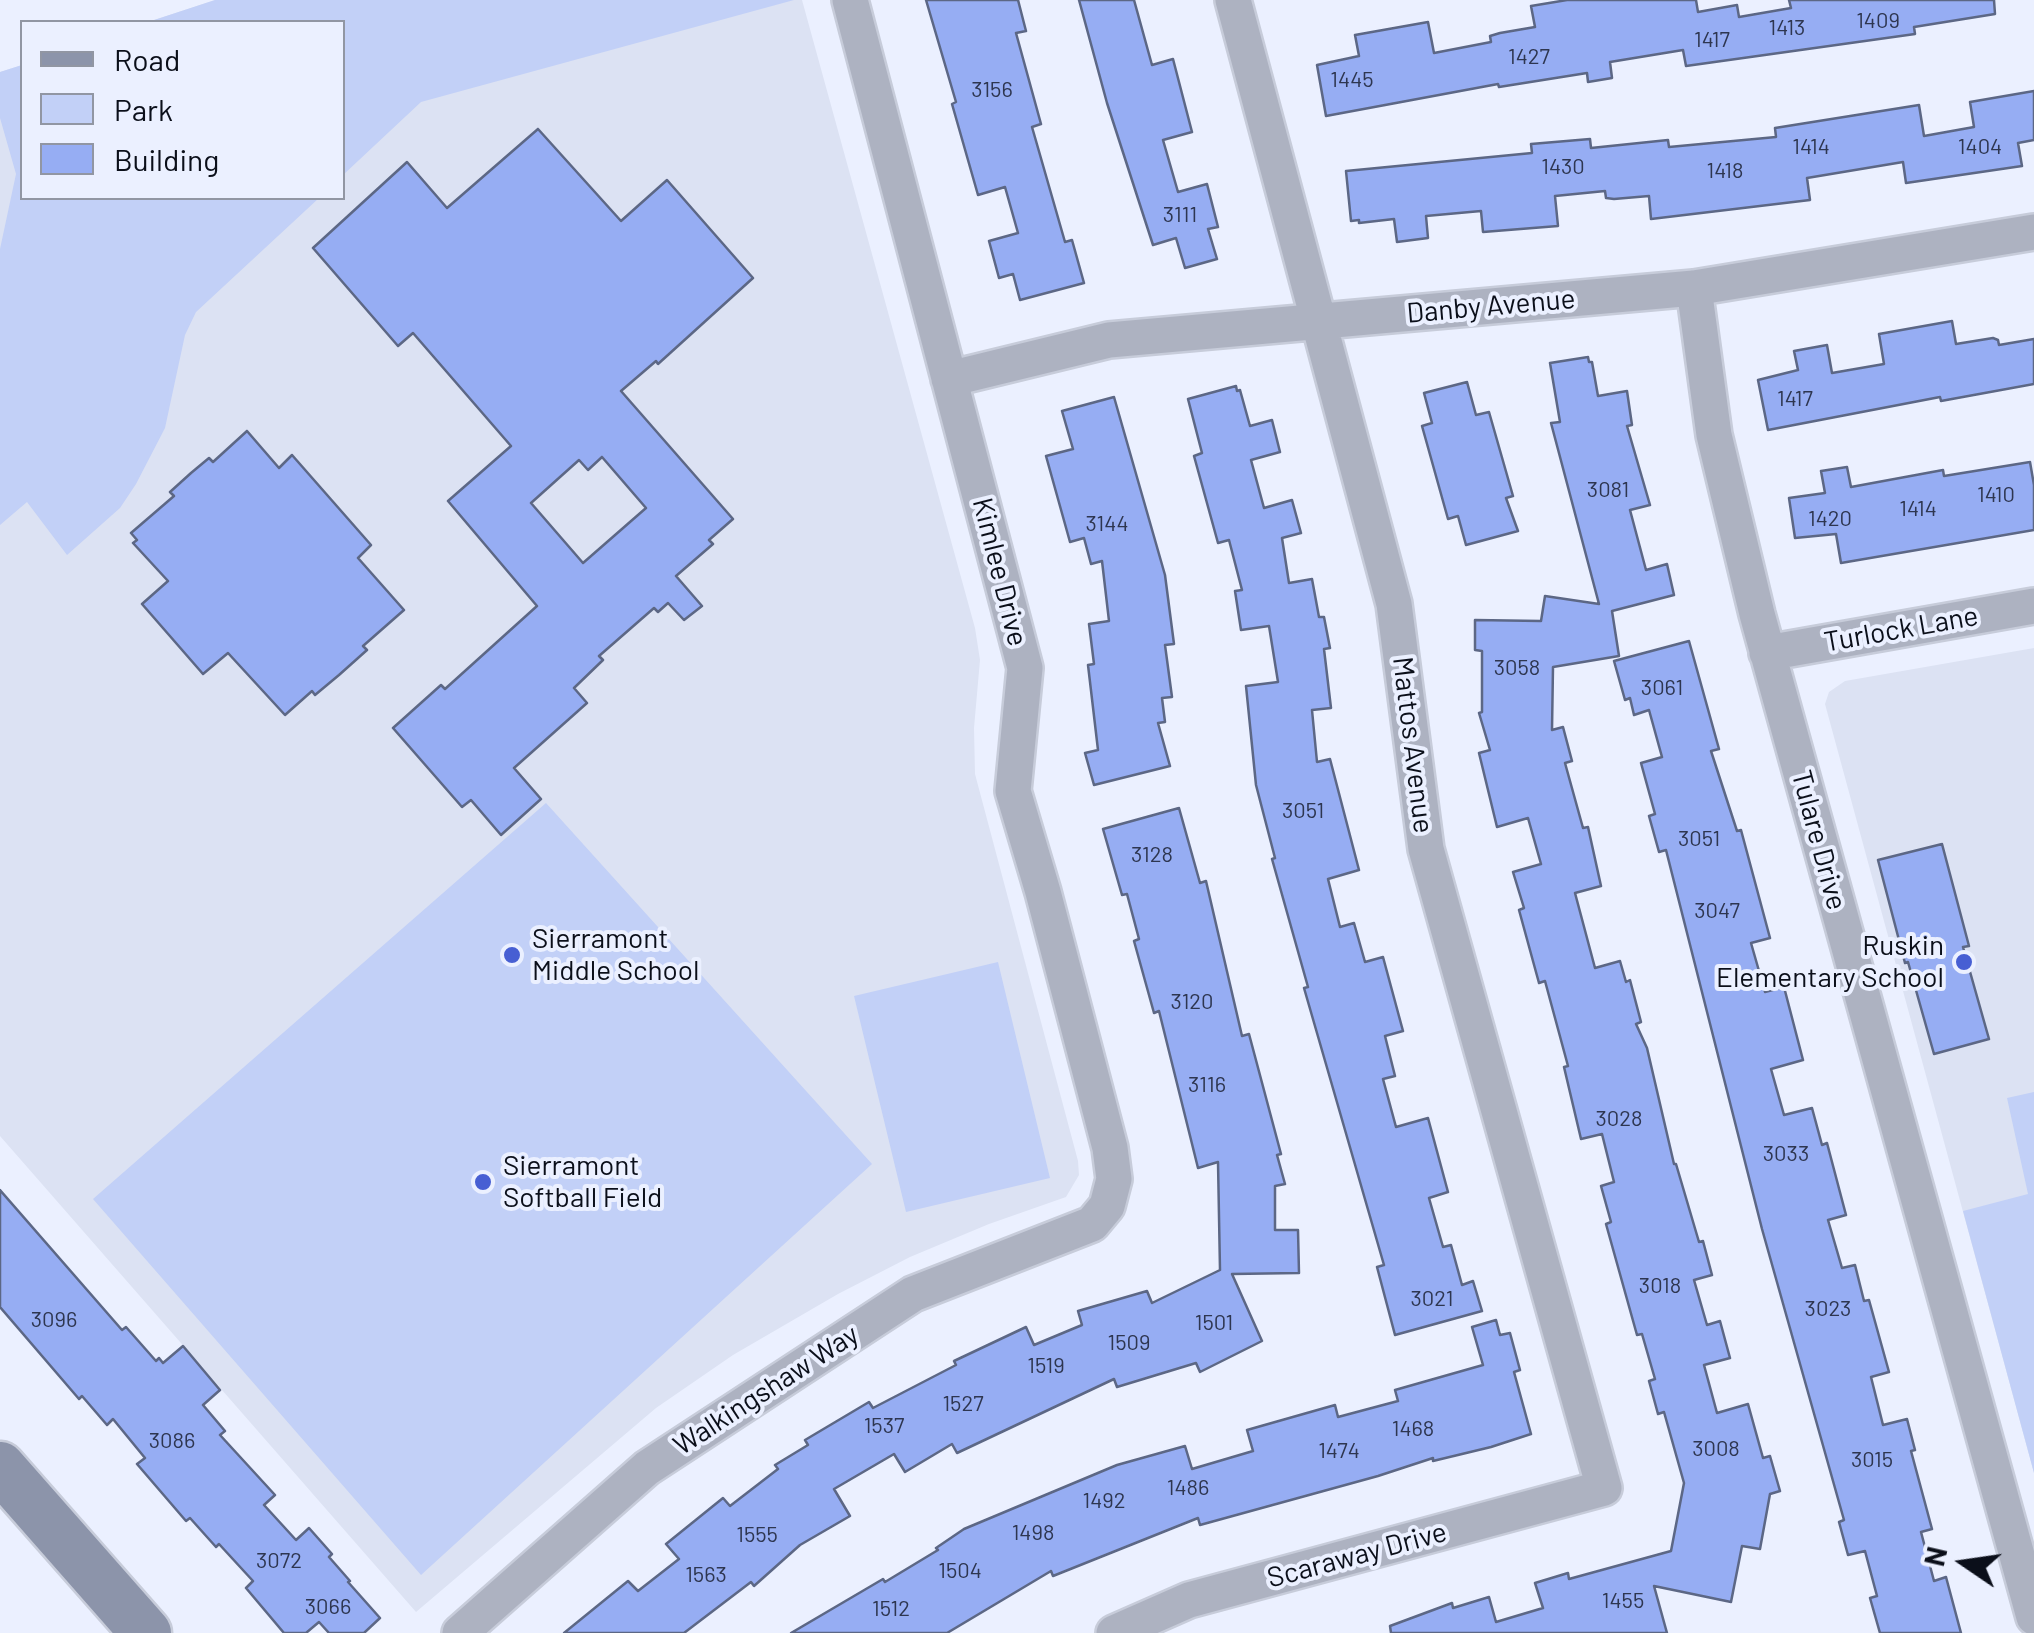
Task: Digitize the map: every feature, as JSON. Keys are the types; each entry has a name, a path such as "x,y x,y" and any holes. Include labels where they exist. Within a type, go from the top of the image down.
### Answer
{"main road":[{"path":"0,1467 146,1633"}],"street":[{"name":"Kimlee Drive","path":"850,0 1024,668 1014,791 1110,1148 1114,1179 1108,1206"},
{"name":"Mattos Avenue","path":"1233,0 1394,604 1426,848 1604,1488"},
{"name":"Danby Avenue","path":"949,379 1109,340 1694,288 2034,232"},
{"name":"Tulare Drive","path":"1694,288 1714,435 1768,653 2034,1617"},
{"name":"Turlock Lane","path":"1768,653 2034,606"},
{"name":"Walkingshaw Way","path":"460,1633 647,1468 761,1391 912,1294 1070,1234 1092,1224 1108,1206"},
{"name":"Scaraway Drive","path":"1114,1633 1189,1600 1604,1488"}],"shaded area":[{"name":"Sierramont Middle School","path":"215,0 802,0 975,628 980,660 974,728 975,774 1078,1161 1079,1175 1066,1197 910,1257 733,1355 656,1408 416,1612 0,1136 0,72 20,66 20,200 345,200 345,20 154,20"},
{"name":"Ruskin Elementary School","path":"2034,648 2034,1473 1825,704 1829,692 1845,681"}],"green space":[{"path":"215,0 794,0 421,102 345,173 345,20 154,20"},
{"path":"20,66 20,200 317,200 196,312 185,335 165,428 136,484 120,508 67,555 27,502 0,525 0,249 16,174 0,118 0,72"},
{"name":"Sierramont Softball Field","path":"546,803 872,1164 421,1575 93,1199"},
{"path":"998,962 1050,1178 906,1212 854,996"},
{"path":"2034,1092 2034,1473 1963,1211 2028,1194 2007,1098"}],"building":[{"path":"926,0 1018,0 1026,31 1016,33 1041,124 1032,127 1065,242 1072,240 1084,283 1020,300 1013,274 999,278 989,241 1018,233 1005,187 978,195"},
{"path":"1079,0 1134,0 1152,65 1173,59 1192,132 1163,140 1178,192 1207,184 1218,227 1208,229 1217,259 1185,268 1176,238 1153,245"},
{"path":"1567,0 1696,0 1698,12 1737,5 1739,17 1791,8 1789,0 1994,0 1995,14 1914,27 1915,34 1686,66 1683,50 1610,62 1612,78 1588,82 1587,73 1499,87 1498,84 1326,116 1317,65 1359,56 1355,35 1428,22 1434,53 1491,42 1490,36 1535,27 1531,6"},
{"path":"2034,91 2034,140 2018,143 2022,166 1906,183 1903,162 1807,178 1810,200 1651,219 1649,196 1614,199 1606,198 1605,191 1555,196 1558,226 1483,232 1481,211 1426,216 1428,238 1397,242 1394,219 1351,221 1346,171 1532,153 1531,144 1590,139 1591,148 1668,140 1669,147 1776,137 1775,128 1919,105 1924,136 1974,127 1970,102"},
{"path":"538,129 621,221 667,180 753,278 658,364 656,361 621,391 733,519 709,540 713,544 676,576 702,606 684,620 668,603 658,612 654,608 599,656 603,660 574,688 587,703 514,768 541,799 501,835 471,800 462,807 393,728 441,685 445,689 537,606 448,501 511,446 413,333 398,346 313,248 407,162 447,208","holes":["602,457 646,508 583,563 531,503 579,460 588,470"]},
{"path":"1952,321 1956,344 1993,338 1999,345 2034,339 2034,384 1941,401 1940,397 1768,430 1758,380 1798,370 1794,351 1827,345 1832,373 1884,364 1879,334"},
{"path":"1588,357 1598,396 1627,391 1632,425 1627,426 1650,505 1630,510 1646,570 1667,564 1674,595 1612,611 1619,656 1553,667 1552,730 1563,727 1572,761 1565,763 1583,828 1588,827 1601,886 1575,893 1595,968 1620,961 1626,982 1630,980 1641,1022 1636,1024 1647,1048 1674,1164 1699,1242 1703,1241 1712,1275 1694,1280 1707,1325 1720,1321 1730,1358 1704,1365 1717,1413 1748,1404 1763,1458 1770,1456 1780,1491 1770,1494 1760,1549 1742,1546 1731,1602 1654,1586 1667,1633 1391,1633 1390,1626 1452,1603 1453,1608 1489,1597 1496,1622 1543,1608 1535,1583 1568,1573 1569,1579 1671,1551 1684,1483 1664,1412 1658,1414 1649,1381 1655,1379 1642,1334 1637,1335 1606,1224 1611,1222 1601,1186 1614,1182 1602,1134 1581,1139 1564,1067 1568,1066 1545,981 1539,983 1519,910 1524,908 1513,872 1541,864 1528,818 1497,827 1479,753 1490,750 1479,713 1482,651 1475,650 1475,620 1541,621 1545,596 1599,604 1551,423 1560,422 1550,363"},
{"path":"1467,382 1476,415 1489,412 1513,496 1506,498 1518,531 1466,545 1458,516 1448,519 1422,426 1432,423 1424,393"},
{"path":"1236,386 1250,426 1272,420 1280,452 1251,460 1264,508 1292,500 1301,533 1282,538 1289,583 1312,579 1330,648 1324,649 1331,708 1312,710 1317,762 1330,759 1359,870 1328,879 1340,927 1354,923 1365,962 1383,957 1403,1031 1385,1036 1395,1076 1383,1079 1396,1127 1428,1118 1448,1192 1429,1198 1443,1247 1451,1245 1462,1285 1473,1281 1482,1311 1395,1335 1377,1267 1384,1265 1304,988 1308,987 1256,785 1246,686 1278,682 1269,626 1241,630 1235,591 1242,590 1229,540 1218,543 1194,456 1202,453 1188,399"},
{"path":"1114,397 1165,575 1174,644 1165,645 1172,697 1162,698 1165,722 1158,723 1170,766 1094,785 1085,753 1098,750 1088,665 1094,664 1089,624 1109,621 1102,561 1091,564 1084,538 1070,542 1046,456 1073,449 1062,411"},
{"path":"247,431 279,468 292,455 371,545 358,558 404,610 363,646 367,650 339,675 315,695 312,691 285,715 228,653 203,674 142,604 168,581 133,543 137,540 131,533 174,496 170,492 191,473 209,458 213,462"},
{"path":"2030,462 2034,530 1841,563 1836,534 1795,538 1789,498 1825,493 1821,471 1847,467 1851,487 1943,470 1944,476"},
{"path":"1689,641 1719,749 1711,751 1737,831 1741,830 1770,938 1751,943 1765,992 1784,987 1803,1060 1771,1069 1784,1115 1812,1108 1822,1145 1827,1143 1846,1215 1828,1220 1842,1268 1855,1265 1889,1372 1871,1377 1883,1425 1907,1419 1915,1450 1911,1451 1932,1529 1921,1532 1934,1581 1946,1577 1961,1633 1880,1633 1870,1598 1877,1596 1865,1551 1848,1555 1839,1522 1844,1520 1762,1229 1666,850 1659,852 1649,816 1655,814 1641,763 1662,757 1649,710 1634,715 1630,698 1625,700 1614,661"},
{"path":"1179,808 1200,883 1206,881 1242,1036 1249,1034 1281,1154 1277,1155 1285,1184 1275,1186 1275,1230 1298,1230 1299,1273 1232,1274 1262,1341 1200,1372 1196,1363 1117,1387 1114,1379 957,1453 952,1444 905,1472 894,1454 834,1489 850,1516 800,1545 754,1586 751,1582 684,1633 564,1633 628,1581 638,1591 679,1559 666,1544 723,1498 730,1506 778,1469 775,1465 808,1445 805,1440 869,1402 873,1408 956,1365 954,1361 1026,1327 1034,1345 1082,1325 1078,1311 1147,1291 1152,1303 1220,1270 1218,1162 1198,1168 1159,1011 1154,1013 1134,941 1139,939 1127,894 1122,895 1103,829"},
{"path":"1942,844 1969,946 1963,947 1989,1039 1934,1054 1878,860"},
{"path":"0,1190 122,1330 126,1327 156,1361 159,1358 163,1363 183,1346 220,1390 203,1405 225,1431 220,1435 275,1495 264,1505 296,1540 309,1528 380,1618 364,1633 329,1633 319,1622 306,1633 284,1633 246,1588 253,1581 190,1518 186,1521 137,1464 145,1458 113,1419 107,1425 82,1396 79,1399 0,1307"},
{"path":"1496,1320 1500,1335 1510,1333 1520,1370 1514,1372 1531,1434 1200,1525 1198,1518 1053,1576 1051,1571 947,1633 791,1633 883,1579 885,1582 964,1529 1117,1465 1185,1446 1192,1469 1253,1451 1247,1430 1335,1405 1338,1417 1398,1401 1395,1390 1483,1365 1472,1327"}],"place":[{"name":"Sierramont Middle School","path":"512,955"},
{"name":"Ruskin Elementary School","path":"1964,962"},
{"name":"Sierramont Softball Field","path":"483,1182"}]}
